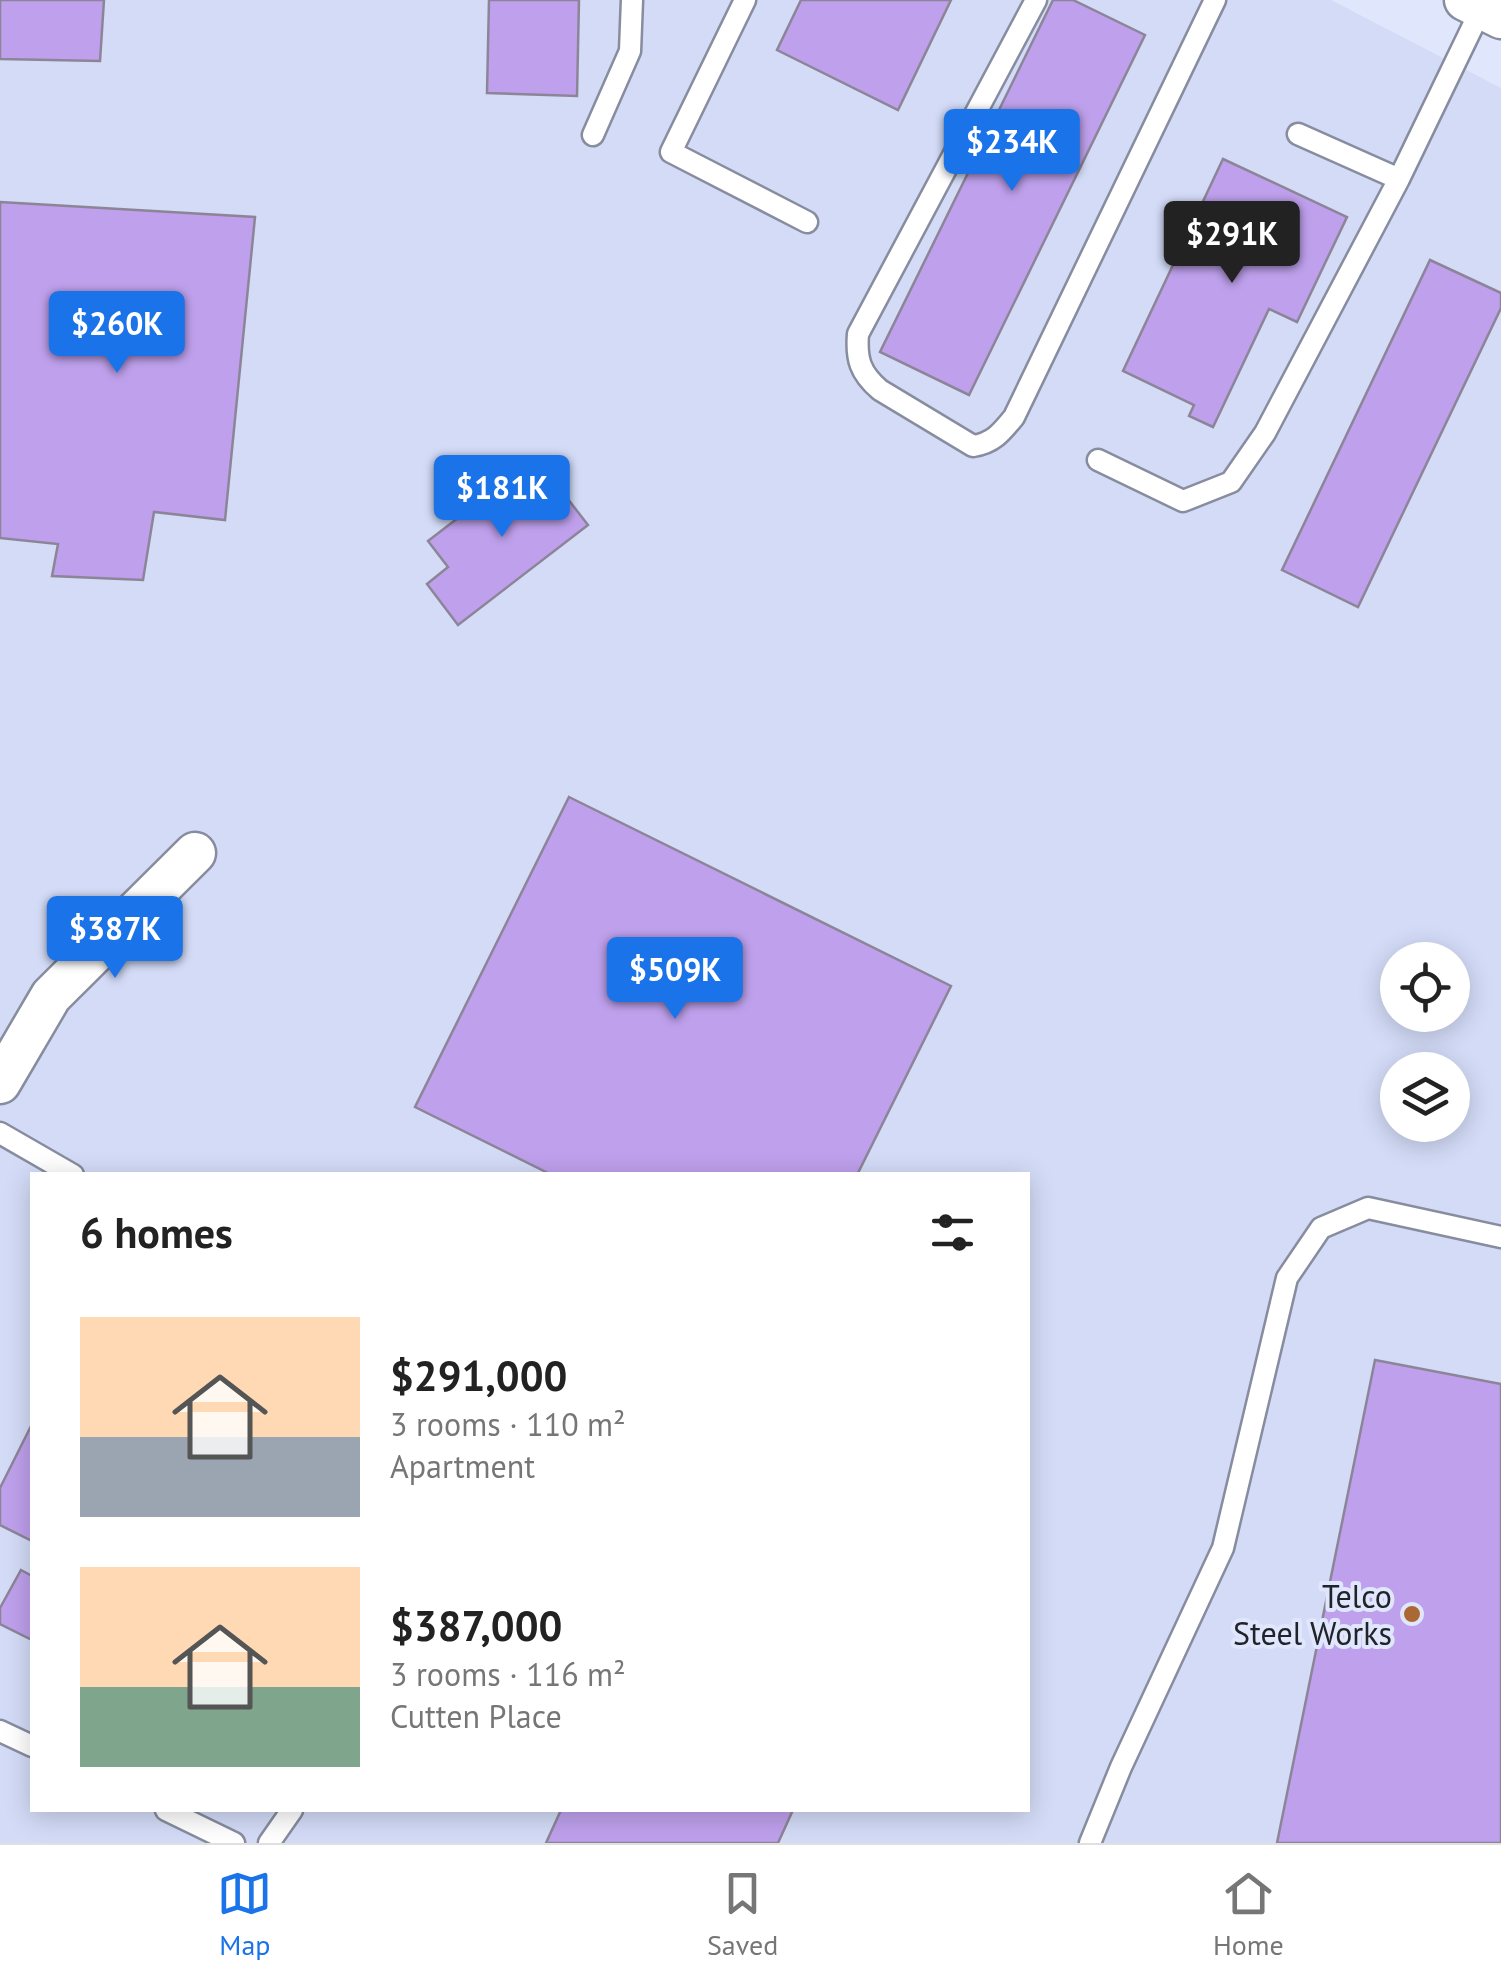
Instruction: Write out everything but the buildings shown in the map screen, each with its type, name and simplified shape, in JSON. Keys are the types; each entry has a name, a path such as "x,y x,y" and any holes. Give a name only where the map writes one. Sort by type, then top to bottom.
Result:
{"street":[{"path":"0,1083 51,996 195,853"}],"lane":[{"path":"593,135 630,51 632,0"},
{"path":"745,0 671,152 806,222"},
{"path":"1036,0 858,334 856,352 868,380 973,446 997,438 1014,418 1214,0"},
{"path":"1098,460 1183,501 1232,482 1265,434 1483,7"},
{"path":"1298,134 1398,180"},
{"path":"0,1134 68,1172"},
{"path":"1090,1843 1223,1548 1287,1278 1322,1228 1368,1208 1501,1237"},
{"path":"0,1730 30,1745"},
{"path":"170,1812 234,1843"},
{"path":"269,1843 291,1812"}],"shaded area":[{"path":"0,0 1331,0 1501,88 1501,1843 0,1843"}],"place":[{"name":"Telco Steel Works","path":"1412,1614"}]}
